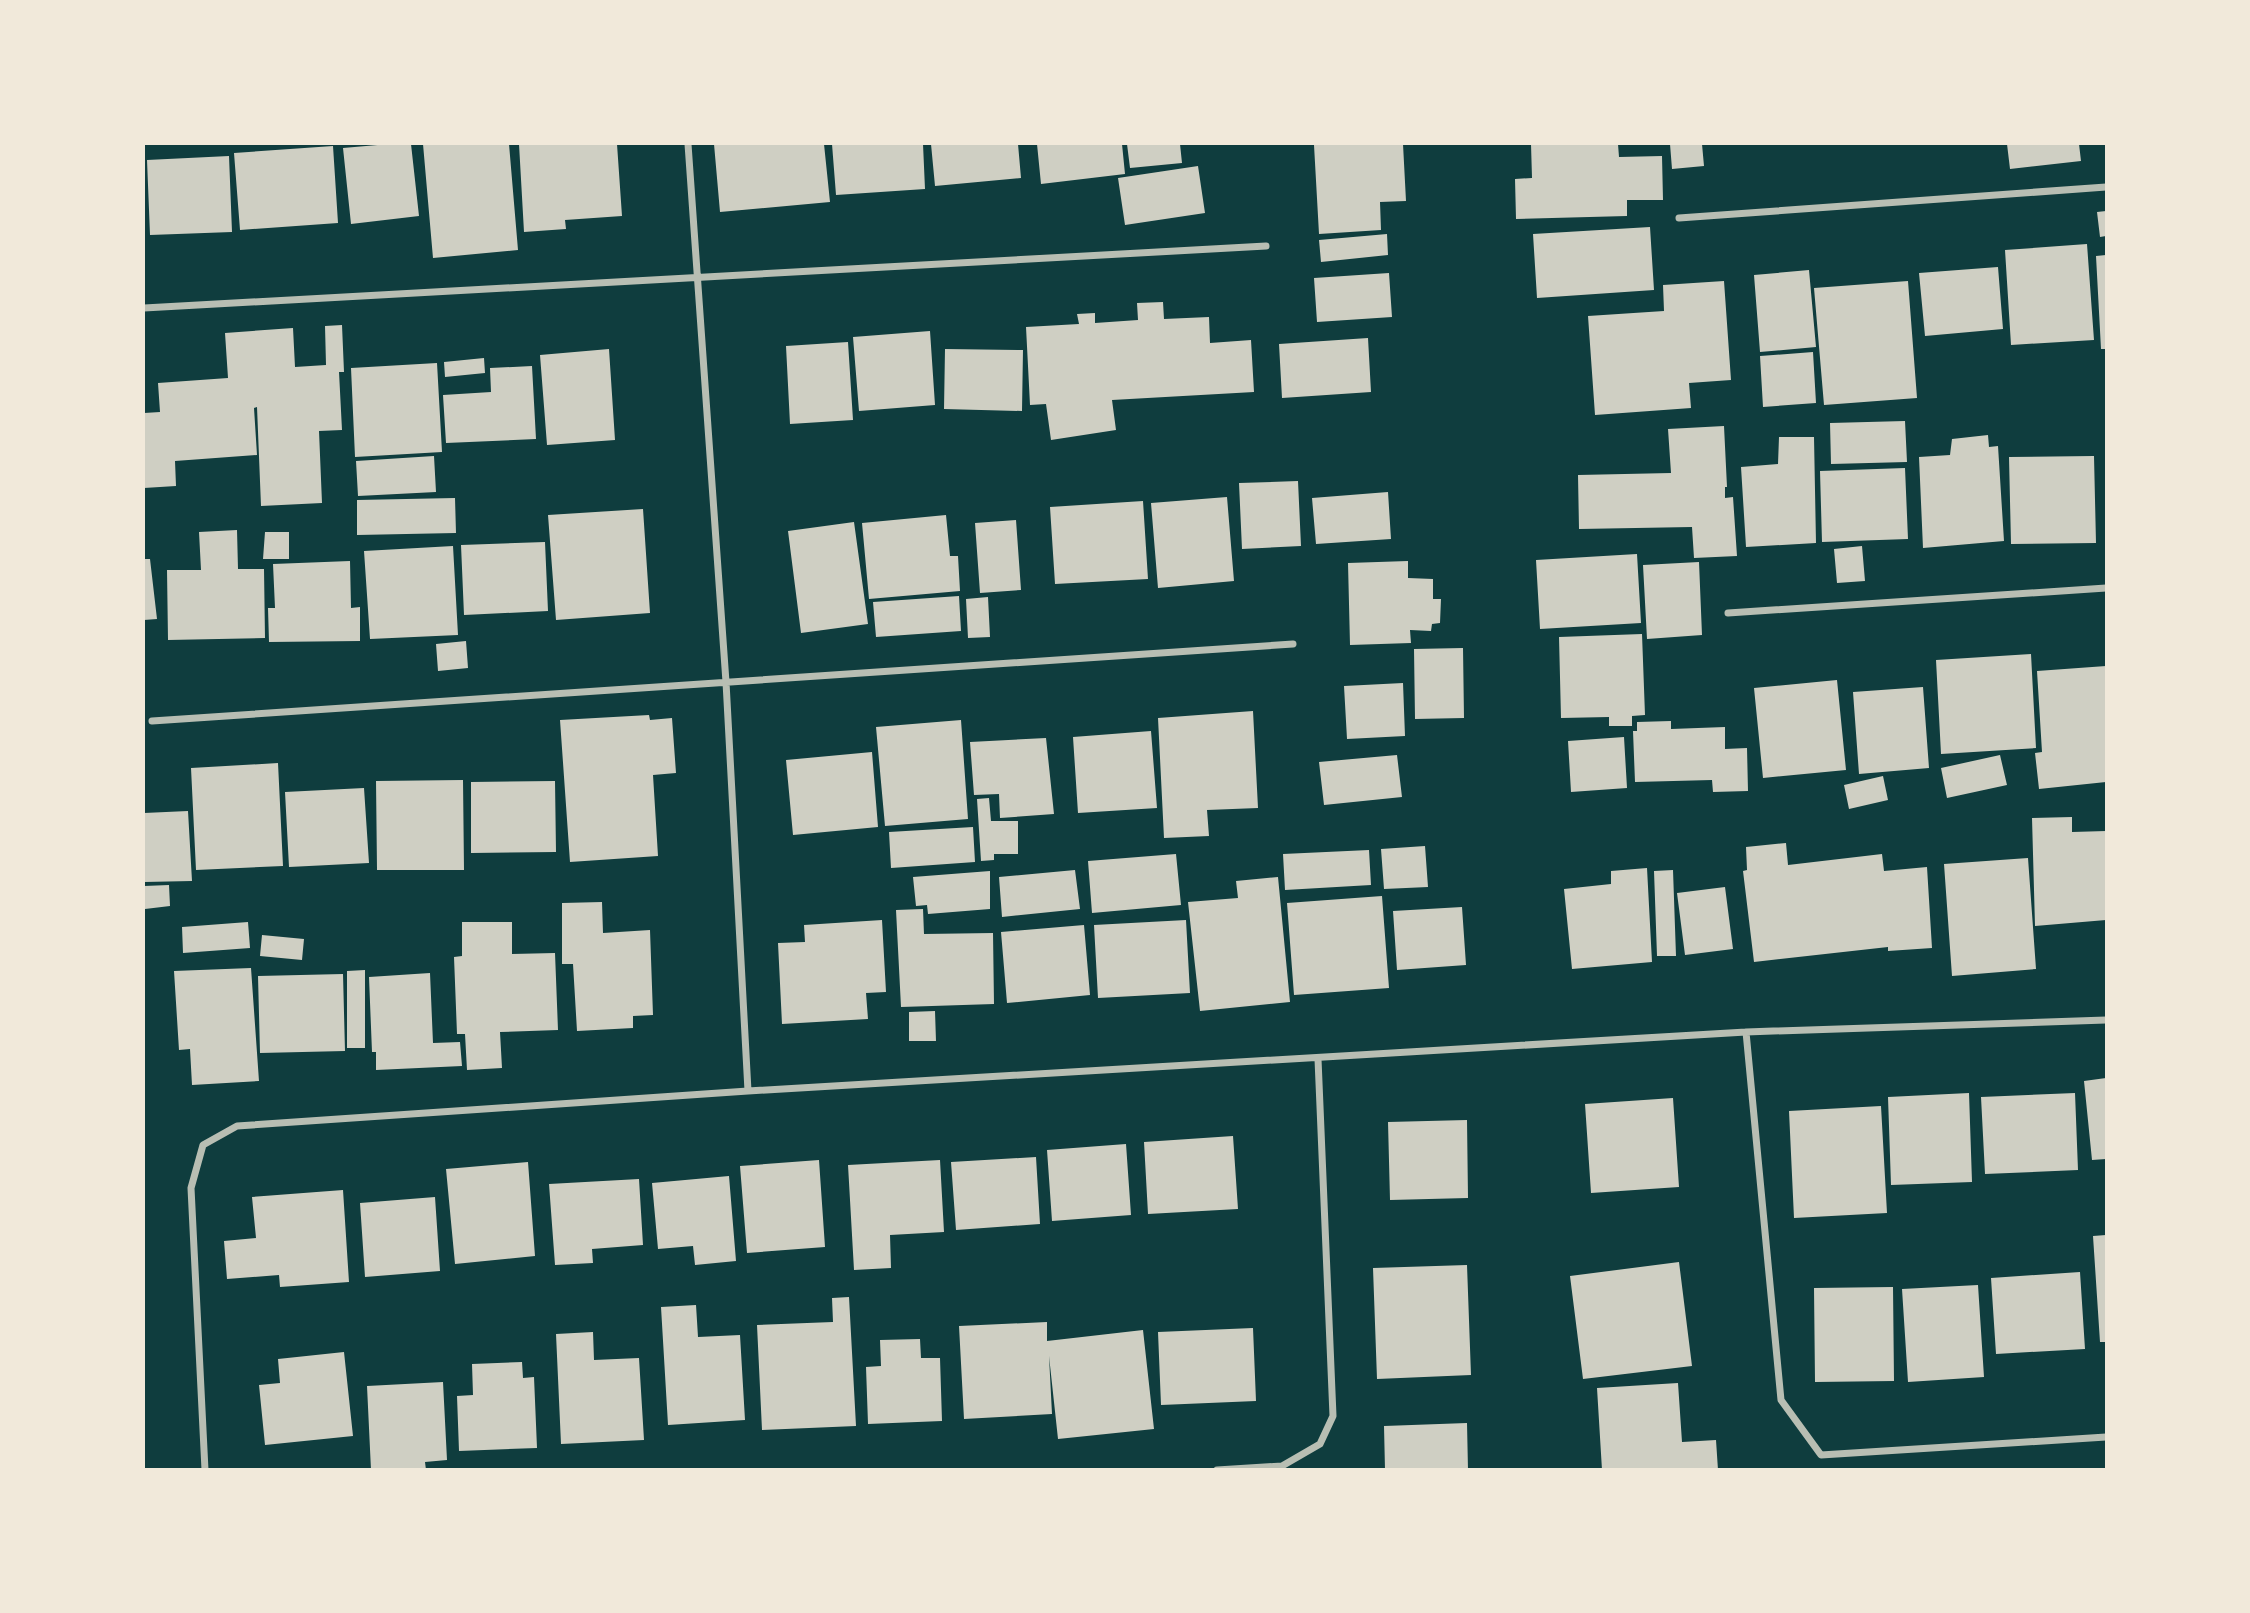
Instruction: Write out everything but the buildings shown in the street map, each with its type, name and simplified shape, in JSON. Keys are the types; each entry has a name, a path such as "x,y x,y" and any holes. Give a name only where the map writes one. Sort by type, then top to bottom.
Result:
{"street":[{"path":"688,144 726,682 748,1091"},
{"path":"1679,218 2106,187"},
{"path":"144,308 1266,246"},
{"path":"1728,613 2106,588"},
{"path":"152,721 1293,644"},
{"path":"205,1469 191,1188 203,1145 237,1126 748,1091 1746,1032 2106,1020"},
{"path":"1746,1032 1780,1401 1821,1455 2106,1437"},
{"path":"1217,1469 1282,1466 1320,1444 1334,1416 1318,1059"}]}
